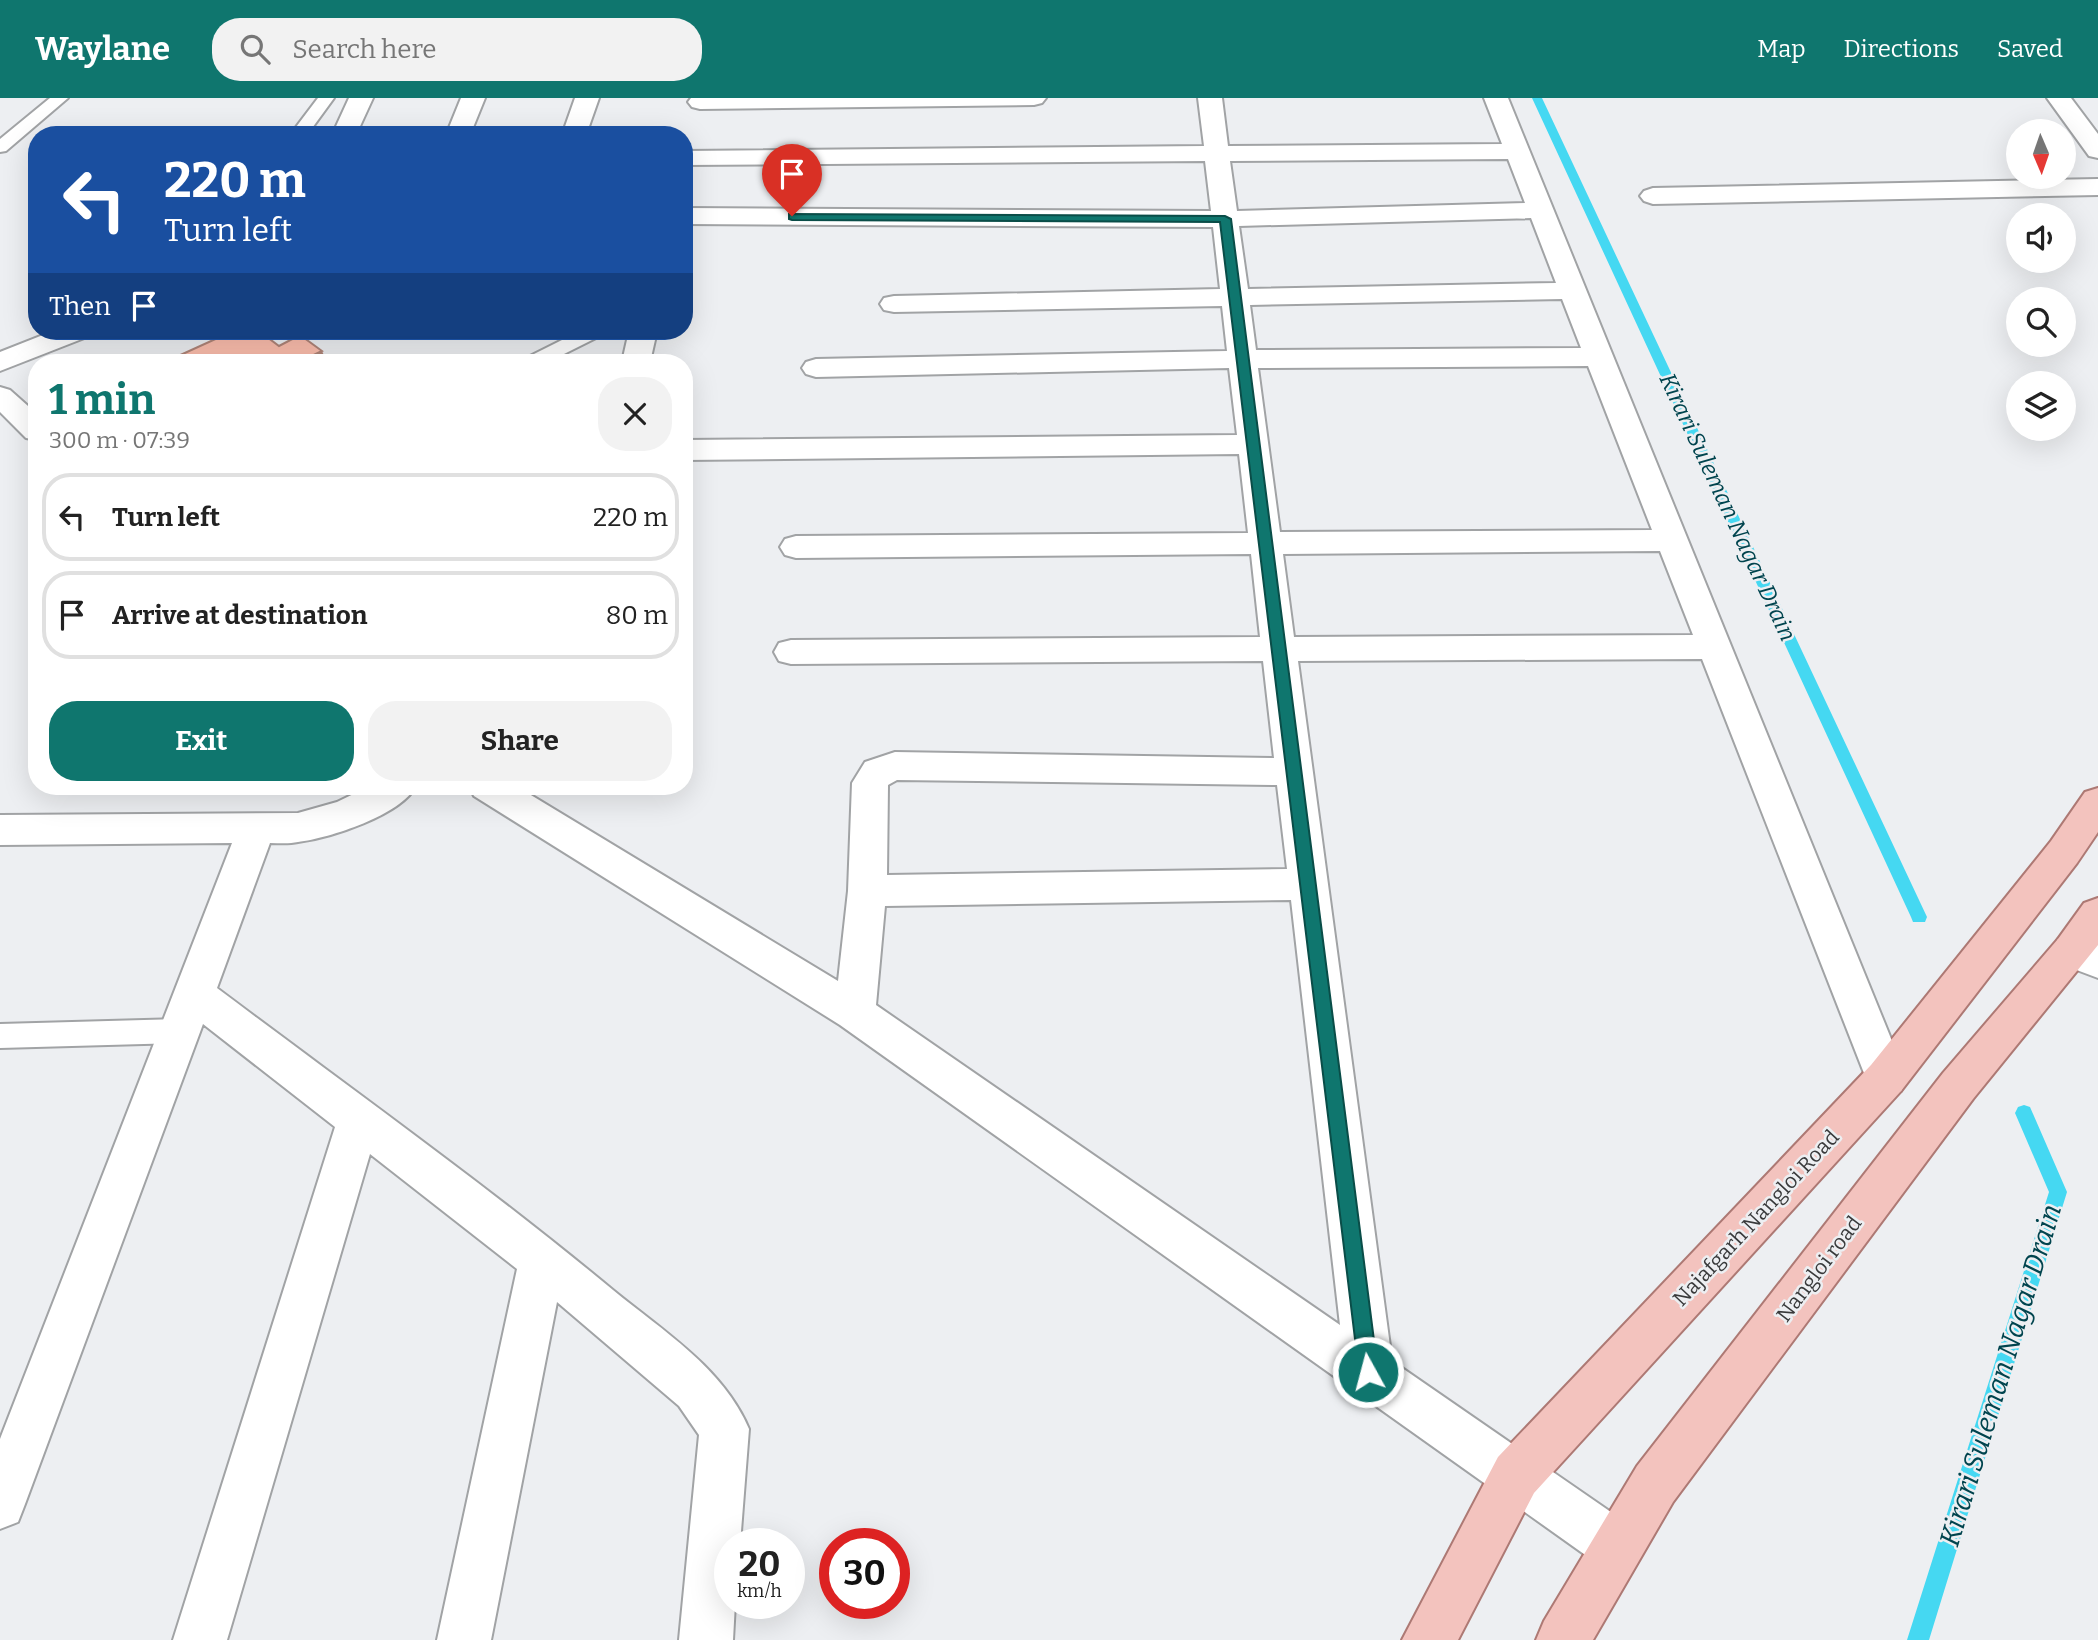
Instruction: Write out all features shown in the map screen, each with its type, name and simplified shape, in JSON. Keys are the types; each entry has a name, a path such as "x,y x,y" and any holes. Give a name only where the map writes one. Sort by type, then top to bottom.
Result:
{"main road":[{"name":"Najafgarh Nangloi Road","path":"1429,1640 1516,1475 1886,1078 2064,852 2098,802"},
{"name":"Nangloi road","path":"1563,1640 1655,1484 1958,1086 2085,956 2098,914"}],"street":[{"path":"348,126 361,98"},
{"path":"461,126 473,98"},
{"path":"577,126 587,98"},
{"path":"693,130 1034,98"},
{"path":"1210,98 1368,1372"},
{"path":"1496,98 1886,1078"},
{"path":"2059,98 2098,151"},
{"path":"693,130 1217,154 1517,151"},
{"path":"1653,196 2098,187"},
{"path":"693,216 1225,219 1541,210"},
{"path":"894,304 1573,291"},
{"path":"0,362 55,340"},
{"path":"816,368 1242,359 1600,357"},
{"path":"0,396 28,422"},
{"path":"693,450 1253,444"},
{"path":"796,547 1672,540"},
{"path":"791,652 1715,647"},
{"path":"855,1013 867,891 870,783 878,772 895,766 1294,772"},
{"path":"0,830 298,828 328,822 363,809 384,795"},
{"path":"502,795 855,1013 1616,1546"},
{"path":"0,1504 257,828"},
{"path":"867,891 1308,884"},
{"path":"187,1012 359,1119 542,1260 696,1390 724,1429 706,1640"},
{"path":"200,1640 359,1119"},
{"path":"464,1640 542,1260"}],"lane":[{"path":"0,147 60,98"},
{"path":"305,126 326,98"},
{"path":"549,354 577,340"},
{"path":"0,1036 187,1012"}],"building":[{"path":"213,340 271,340 279,346 290,340 307,340 322,351 316,354 183,354"}],"waterway":[{"name":"Kirari Suleman Nagar Drain","path":"1537,98 1919,917"},
{"name":"Kirari Suleman Nagar Drain","path":"1918,1640 2058,1192 2024,1113"}],"route":[{"path":"792,216 1225,219 1368,1372"}]}
